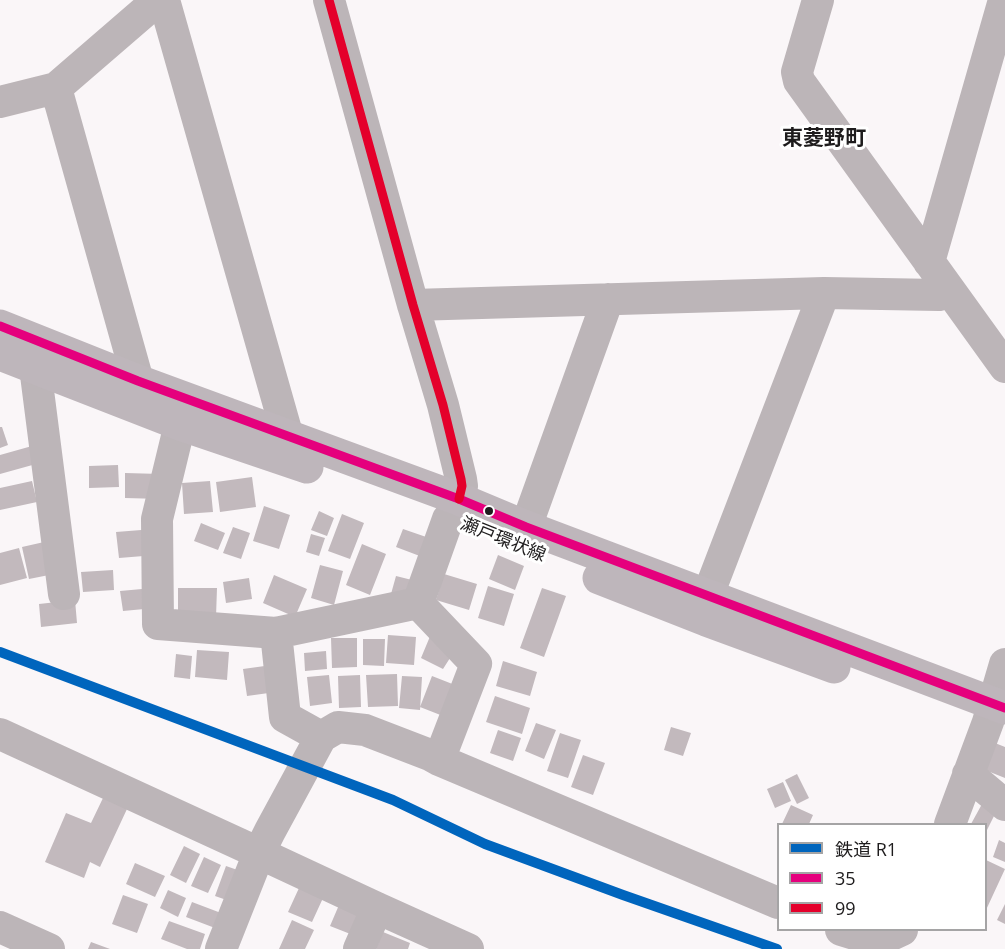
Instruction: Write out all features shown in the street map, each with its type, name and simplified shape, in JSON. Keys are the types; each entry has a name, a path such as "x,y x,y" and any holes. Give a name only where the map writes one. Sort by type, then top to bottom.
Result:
{"main road":[{"name":"瀬戸環状線","path":"0,326 288,437 706,620 998,716"},
{"name":"瀬戸環状線","path":"0,354 180,424 315,470 453,509 526,526 893,664 998,716"}],"street":[{"path":"0,102 56,88 158,0"},
{"path":"164,0 288,437"},
{"path":"329,0 443,405 461,479 462,486 418,603"},
{"path":"818,0 797,72 799,81 1005,367"},
{"path":"929,262 1004,0"},
{"path":"56,88 138,381"},
{"path":"413,305 824,293 939,294 950,292"},
{"path":"708,595 824,293"},
{"path":"526,526 608,299"},
{"path":"35,367 64,594"},
{"path":"180,424 157,519 158,624 276,633 418,603"},
{"path":"418,603 477,664 439,760"},
{"path":"276,633 285,717 321,736"},
{"path":"951,823 968,774 998,716 1005,664"},
{"path":"221,949 265,842 321,736 338,727 365,730 430,755 777,903"},
{"path":"0,734 265,842 376,908 468,949"},
{"path":"968,774 1005,805"},
{"path":"359,949 376,908"},
{"path":"0,927 49,949"},
{"path":"844,931 871,939 887,937 900,931"}],"building":[{"path":"0,427 2,427 8,445 0,448"},
{"path":"32,446 36,464 0,474 0,455"},
{"path":"118,465 119,487 89,488 89,466"},
{"path":"125,473 161,474 161,499 125,498"},
{"path":"252,477 256,507 220,512 216,482"},
{"path":"32,481 37,502 0,510 0,488"},
{"path":"210,481 213,512 184,514 182,483"},
{"path":"264,506 290,515 279,549 253,541"},
{"path":"319,511 334,518 327,536 311,530"},
{"path":"342,514 364,523 350,559 328,551"},
{"path":"201,523 225,533 218,550 194,541"},
{"path":"233,527 250,533 241,559 223,553"},
{"path":"154,529 156,555 119,558 116,532"},
{"path":"403,529 432,539 425,558 396,547"},
{"path":"311,534 325,538 319,556 306,552"},
{"path":"53,540 59,573 29,579 22,547"},
{"path":"362,544 386,554 370,595 346,585"},
{"path":"19,548 27,578 0,585 0,553"},
{"path":"498,555 524,566 515,590 489,579"},
{"path":"320,565 343,571 334,605 311,598"},
{"path":"113,570 114,590 83,592 81,572"},
{"path":"444,574 477,584 469,610 436,600"},
{"path":"274,575 307,589 295,617 263,603"},
{"path":"396,576 416,581 412,599 391,594"},
{"path":"249,578 252,599 226,603 223,582"},
{"path":"488,586 514,594 504,626 478,618"},
{"path":"153,588 155,608 123,611 120,591"},
{"path":"178,588 217,588 216,617 178,616"},
{"path":"542,588 566,596 544,657 520,648"},
{"path":"75,600 77,623 41,627 39,604"},
{"path":"431,634 450,658 443,669 421,658"},
{"path":"388,635 416,637 414,665 386,663"},
{"path":"331,638 357,638 357,667 332,668"},
{"path":"363,639 385,639 384,666 363,665"},
{"path":"197,650 229,652 227,680 195,677"},
{"path":"326,651 327,669 305,671 304,653"},
{"path":"176,654 192,656 190,679 174,677"},
{"path":"503,661 537,672 530,696 496,686"},
{"path":"272,665 276,692 247,696 243,669"},
{"path":"397,674 398,706 368,707 366,675"},
{"path":"329,675 332,703 310,706 307,677"},
{"path":"360,675 361,707 339,708 338,676"},
{"path":"402,676 422,677 420,710 399,708"},
{"path":"432,676 455,685 443,716 420,707"},
{"path":"495,696 530,708 522,734 486,722"},
{"path":"536,723 556,730 544,759 525,751"},
{"path":"671,727 691,733 683,756 664,750"},
{"path":"498,730 521,738 513,761 490,753"},
{"path":"560,733 581,740 568,778 547,771"},
{"path":"995,743 1005,747 1005,778 985,770"},
{"path":"583,755 605,763 593,795 571,787"},
{"path":"797,774 809,798 797,804 785,780"},
{"path":"783,782 791,801 775,808 767,789"},
{"path":"103,798 127,809 100,867 90,862 84,878 45,862 66,813 91,823"},
{"path":"982,804 996,812 987,830 987,823 972,823"},
{"path":"791,805 813,815 809,823 782,823"},
{"path":"999,840 1005,843 1005,862 993,857"},
{"path":"184,846 200,854 186,883 170,875"},
{"path":"204,857 221,865 208,893 191,886"},
{"path":"987,860 1005,869 987,908"},
{"path":"135,863 165,876 155,897 126,884"},
{"path":"226,866 249,874 238,904 215,896"},
{"path":"299,888 323,898 312,922 288,912"},
{"path":"168,890 186,898 178,917 160,908"},
{"path":"123,895 148,904 137,933 112,924"},
{"path":"192,902 221,913 215,928 186,917"},
{"path":"1005,904 1005,924 997,920"},
{"path":"339,905 366,915 358,937 330,926"},
{"path":"292,920 314,930 305,949 279,949"},
{"path":"169,921 205,934 200,949 187,949 161,939"},
{"path":"383,932 410,943 408,949 376,949"},
{"path":"91,942 110,949 88,949"}],"rail line":[{"name":"R1","path":"0,652 393,800 485,844 777,949"}],"transit line":[{"name":"99","path":"329,0 443,405 461,479 459,499"},
{"name":"35","path":"0,326 138,381 459,499 526,527 1005,708"}],"district":[{"name":"東菱野町","path":"824,139"}]}
